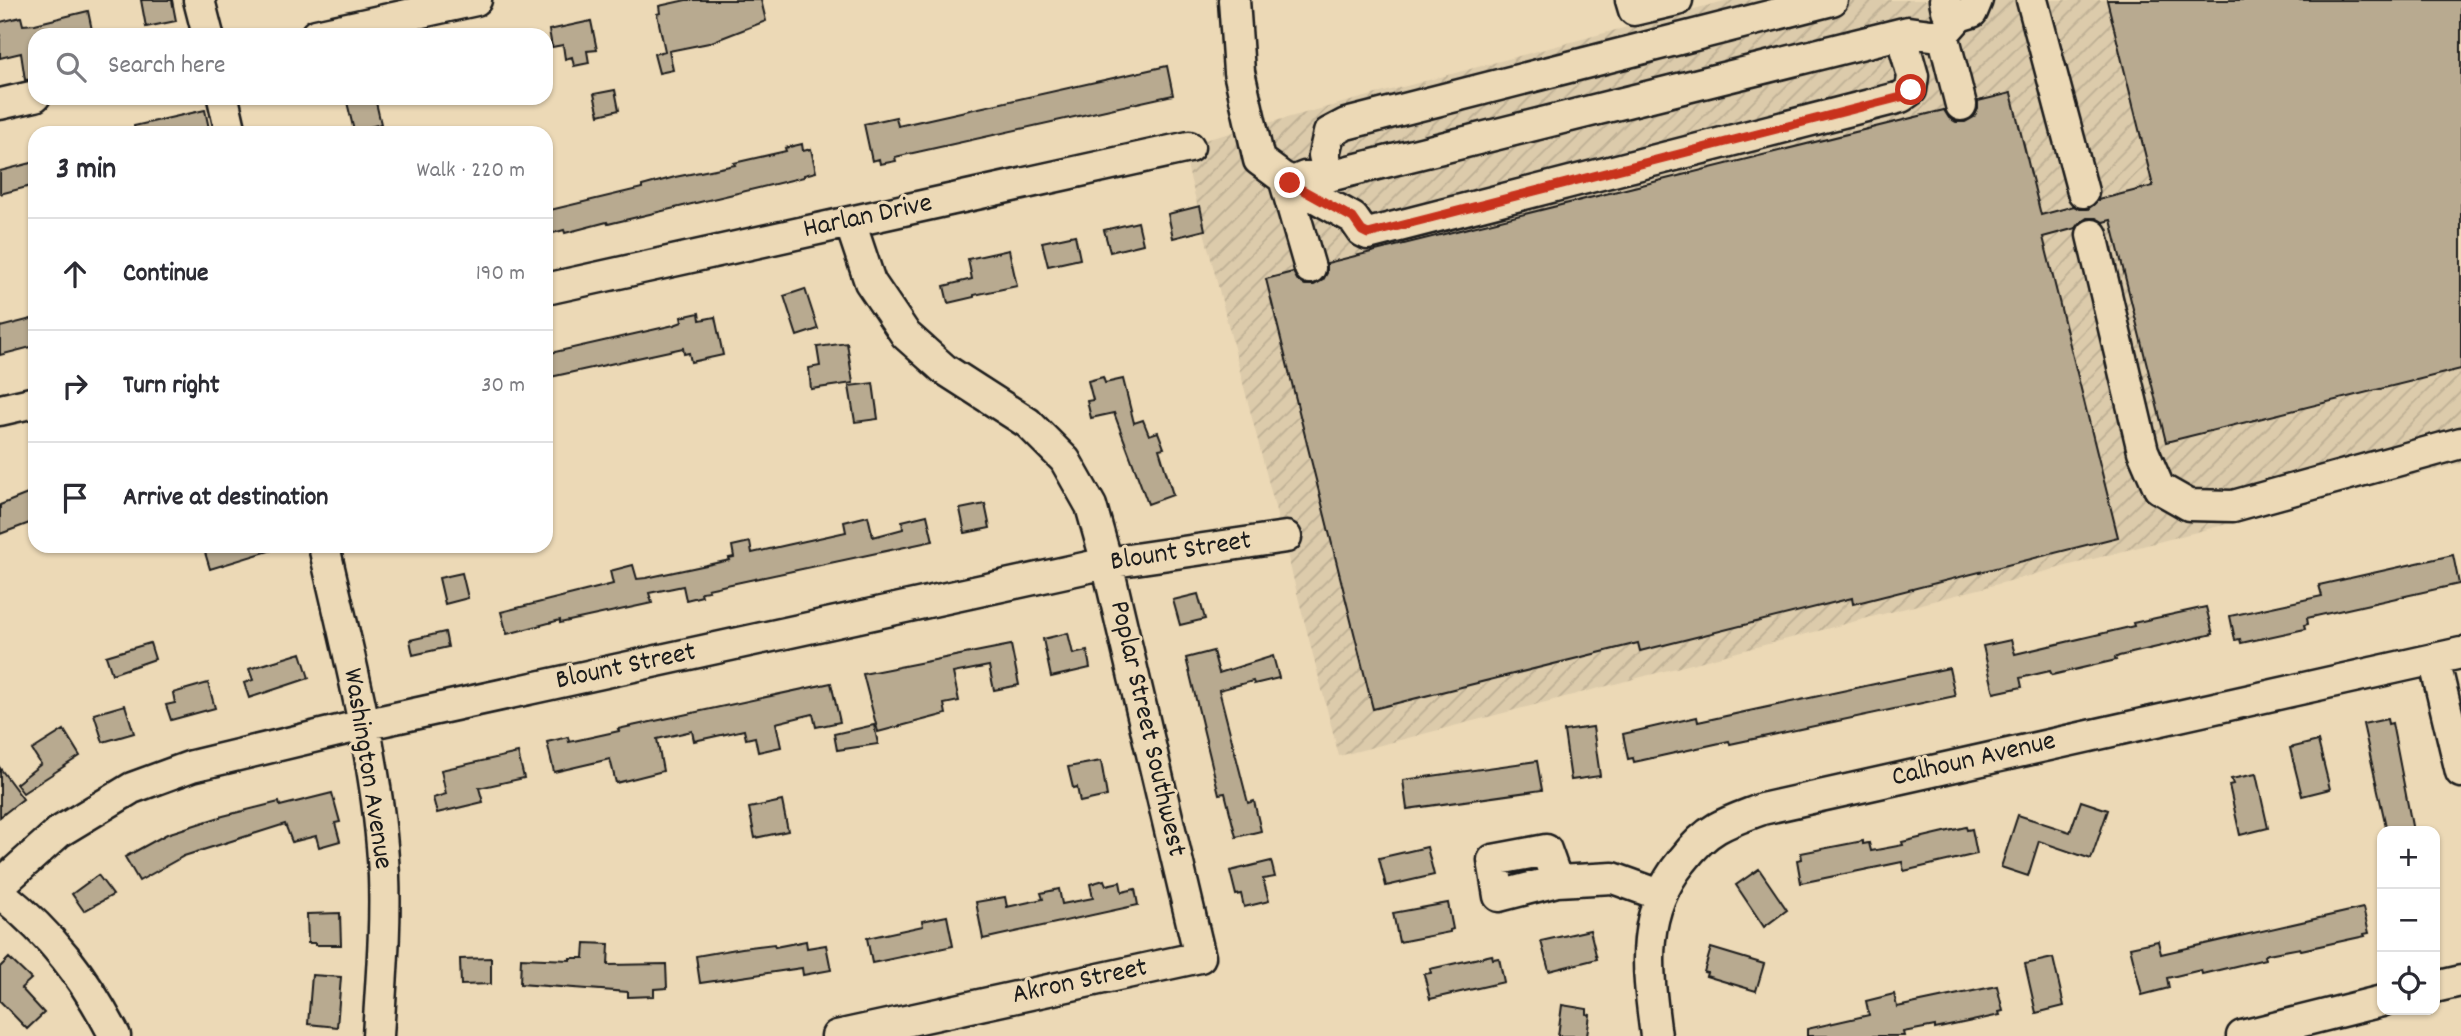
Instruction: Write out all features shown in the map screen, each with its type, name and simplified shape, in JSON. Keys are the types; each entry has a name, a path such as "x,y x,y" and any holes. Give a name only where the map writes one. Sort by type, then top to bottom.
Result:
{"street":[{"path":"200,0 206,28"},
{"path":"348,28 476,0"},
{"path":"1234,0 1239,72 1259,160 1287,181 1353,218"},
{"path":"1631,0 1634,10 1677,0"},
{"path":"1329,176 1324,155 1329,133 1346,124 1832,0"},
{"path":"2032,0 2083,192"},
{"path":"1287,181 1329,176 1901,34 1931,36 1956,12"},
{"path":"1956,12 1961,105"},
{"path":"1359,168 1349,194 1353,218 1362,231 1368,234 1901,97 1911,90 1913,76 1901,34"},
{"path":"0,104 28,98"},
{"path":"225,105 229,126"},
{"name":"Harlan Drive","path":"553,287 1189,147"},
{"path":"1287,181 1310,268"},
{"name":"Poplar Street Southwest","path":"850,222 870,282 906,335 944,369 1028,423 1065,460 1091,506 1107,563 1200,957"},
{"path":"2092,235 2143,452 2159,488 2189,505 2233,506 2461,443"},
{"path":"0,410 28,404"},
{"name":"Blount Street","path":"0,885 59,832 132,788 192,766 363,725 1107,563 1286,537"},
{"name":"Washington Avenue","path":"326,553 377,800 384,875 384,944 378,1036"},
{"path":"2448,656 2461,772"},
{"name":"Calhoun Avenue","path":"1656,1036 1648,970 1649,931 1660,895 1671,873 1692,847 1717,828 1762,809 2448,656"},
{"path":"1557,881 1613,878 1660,895"},
{"path":"0,893 33,920 66,956 94,996 115,1036"},
{"name":"Akron Street","path":"837,1036 1200,957"},
{"path":"2440,986 2461,981"},
{"path":"2247,1035 2377,1002"}],"shaded area":[{"path":"1728,0 2461,0 2461,463 1339,756 1182,146"}],"building":[{"path":"141,0 172,0 176,21 146,27"},
{"path":"686,0 761,0 766,21 709,43 669,51 673,70 659,73 654,54 665,51 657,14 660,13 659,6"},
{"path":"2107,0 2461,0 2461,369 2166,442 2111,220 2103,222 2096,218 2087,218 2076,228 2043,237 2118,537 1853,604 1852,598 1640,651 1638,643 1373,709 1266,279 1293,272 1298,281 1305,285 1314,285 1323,280 1327,273 1327,263 1944,110 1949,118 1956,122 1965,122 1974,117 1978,101 2011,93 2041,215 2074,206 2088,209 2098,200 2153,186"},
{"path":"88,11 92,28 28,28 28,80 25,80 21,53 0,58 0,22 21,17 23,25"},
{"path":"591,21 597,50 587,51 589,63 574,66 572,57 565,59 563,45 553,47 553,29"},
{"path":"1167,66 1173,95 895,157 896,161 880,164 879,159 872,161 864,124 896,117 898,126"},
{"path":"615,90 619,110 599,115 594,94"},
{"path":"348,105 377,105 381,124 353,126"},
{"path":"205,110 208,126 134,126"},
{"path":"802,144 803,151 811,149 816,172 608,224 607,222 565,233 564,230 553,233 553,209 642,188 675,177 735,165 734,163 786,151 785,148"},
{"path":"28,164 28,187 0,194 0,171"},
{"path":"1200,206 1205,230 1173,238 1168,214"},
{"path":"1138,222 1143,244 1110,252 1104,230"},
{"path":"1075,235 1080,259 1048,266 1042,242"},
{"path":"1009,250 1017,286 948,303 944,286 972,279 968,259"},
{"path":"805,289 818,329 797,336 784,296"},
{"path":"699,313 700,320 715,317 723,355 691,362 689,353 684,354 683,348 553,376 553,352 674,325 682,322 681,317"},
{"path":"28,320 28,348 0,355 0,327"},
{"path":"847,343 853,383 811,389 809,368 820,366 817,347"},
{"path":"1103,377 1105,383 1123,379 1134,423 1143,420 1149,435 1158,432 1164,448 1159,449 1173,495 1148,504 1114,413 1091,418 1087,401 1093,400 1088,381"},
{"path":"873,383 878,419 855,422 849,386"},
{"path":"28,494 28,524 0,534 0,505"},
{"path":"985,504 990,528 965,533 960,509"},
{"path":"927,515 933,541 708,589 709,591 701,592 702,596 686,600 683,586 649,593 652,603 560,623 560,620 507,634 501,612 613,584 610,571 633,565 637,579 646,578 730,560 729,558 734,557 732,546 750,542 752,553 846,532 844,522 868,516 873,537 903,529 902,521"},
{"path":"205,553 262,553 210,569"},
{"path":"2453,555 2459,584 2307,618 2305,629 2241,643 2240,639 2235,640 2230,616 2322,596 2319,585"},
{"path":"462,573 468,598 445,604 439,578"},
{"path":"1198,594 1205,619 1180,625 1173,600"},
{"path":"2206,607 2213,634 2052,675 2050,671 2020,678 2022,687 1994,693 1983,646 2011,640 2015,654"},
{"path":"445,632 448,647 413,655 410,640"},
{"path":"1068,633 1073,654 1087,651 1090,668 1051,677 1043,639"},
{"path":"150,643 155,659 112,674 106,656"},
{"path":"1011,645 1019,685 994,690 989,666 953,673 959,701 944,704 946,714 878,732 863,674"},
{"path":"1213,651 1219,673 1273,656 1279,678 1254,684 1253,681 1219,690 1248,803 1254,801 1261,831 1236,837 1225,793 1219,794 1186,658"},
{"path":"301,653 309,678 249,698 244,683 253,680 249,669"},
{"path":"1949,668 1955,696 1730,744 1729,741 1634,762 1633,758 1628,759 1623,734 1697,717 1698,722"},
{"path":"208,683 215,708 171,720 166,705 175,703 173,693"},
{"path":"831,683 840,722 816,727 813,714 776,723 781,747 758,752 755,737 746,739 744,730 694,741 692,731 657,739 663,771 616,783 610,759 554,772 547,742 568,737 569,742"},
{"path":"125,705 134,733 103,742 94,714"},
{"path":"2387,719 2388,724 2392,723 2412,826 2386,826 2363,724"},
{"path":"874,725 878,744 837,750 834,734"},
{"path":"1593,727 1600,776 1571,780 1564,731"},
{"path":"64,730 80,756 23,793 16,784 41,764 32,750"},
{"path":"2318,741 2330,789 2302,796 2290,748"},
{"path":"518,753 524,778 479,788 483,802 437,813 433,798 446,794 441,770"},
{"path":"1101,761 1107,796 1080,802 1068,767"},
{"path":"1537,761 1542,790 1407,809 1403,780"},
{"path":"0,768 23,799 0,817"},
{"path":"2256,774 2268,828 2240,835 2229,785 2233,784 2231,779"},
{"path":"332,793 340,822 335,823 340,841 319,847 316,836 292,842 285,824 184,856 139,881 125,857 167,834 223,816 279,802 280,806"},
{"path":"782,801 788,831 755,838 749,808"},
{"path":"2081,801 2108,810 2091,859 2039,841 2028,876 2001,867 2018,815 2070,832"},
{"path":"1966,827 1967,830 1972,829 1977,854 1904,871 1902,862 1801,883 1797,860 1802,859 1801,853 1863,841 1863,844 1869,843 1871,851"},
{"path":"1427,847 1434,875 1386,886 1379,858"},
{"path":"1271,861 1275,877 1263,879 1269,901 1244,907 1241,894 1236,895 1230,871"},
{"path":"1759,869 1787,910 1764,927 1736,885"},
{"path":"98,875 113,895 84,911 72,894"},
{"path":"1104,880 1106,885 1120,882 1122,892 1135,889 1138,905 983,939 976,902 1005,897 1007,907 1043,899 1041,893 1059,889 1062,904 1093,898 1090,884"},
{"path":"1448,903 1453,929 1450,932 1399,942 1393,913"},
{"path":"2363,908 2369,933 2364,934 2365,936 2268,954 2264,956 2265,959 2202,974 2201,970 2167,978 2169,988 2142,995 2130,947 2158,941 2161,954"},
{"path":"340,913 341,945 308,943 307,914"},
{"path":"947,916 953,946 872,963 867,938 923,926 922,921"},
{"path":"1590,930 1597,959 1549,971 1541,941"},
{"path":"806,941 807,948 826,945 831,970 803,975 802,968 700,983 696,956"},
{"path":"585,943 609,944 608,965 666,964 667,988 654,989 654,996 628,997 628,992 520,984 521,958 584,958"},
{"path":"1711,948 1764,964 1756,991 1706,976 1707,973 1704,972"},
{"path":"1492,955 1493,959 1499,958 1504,982 1430,999 1424,974 1431,973 1430,969"},
{"path":"9,958 31,979 21,988 44,1013 27,1029 0,1001 0,967"},
{"path":"491,958 491,984 461,985 460,959"},
{"path":"2053,958 2064,1006 2036,1013 2025,964"},
{"path":"312,975 341,977 337,1027 308,1024"},
{"path":"1997,986 2003,1011 1999,1012 2000,1015 1935,1029 1935,1026 1903,1032 1904,1036 1807,1036 1807,1029 1869,1015 1866,1001 1894,994 1897,1007"},
{"path":"1562,1005 1587,1009 1587,1014 1590,1015 1587,1036 1558,1036"}],"route":[{"path":"1290,183 1353,218 1362,231 1368,234 1901,97 1911,90"}]}
